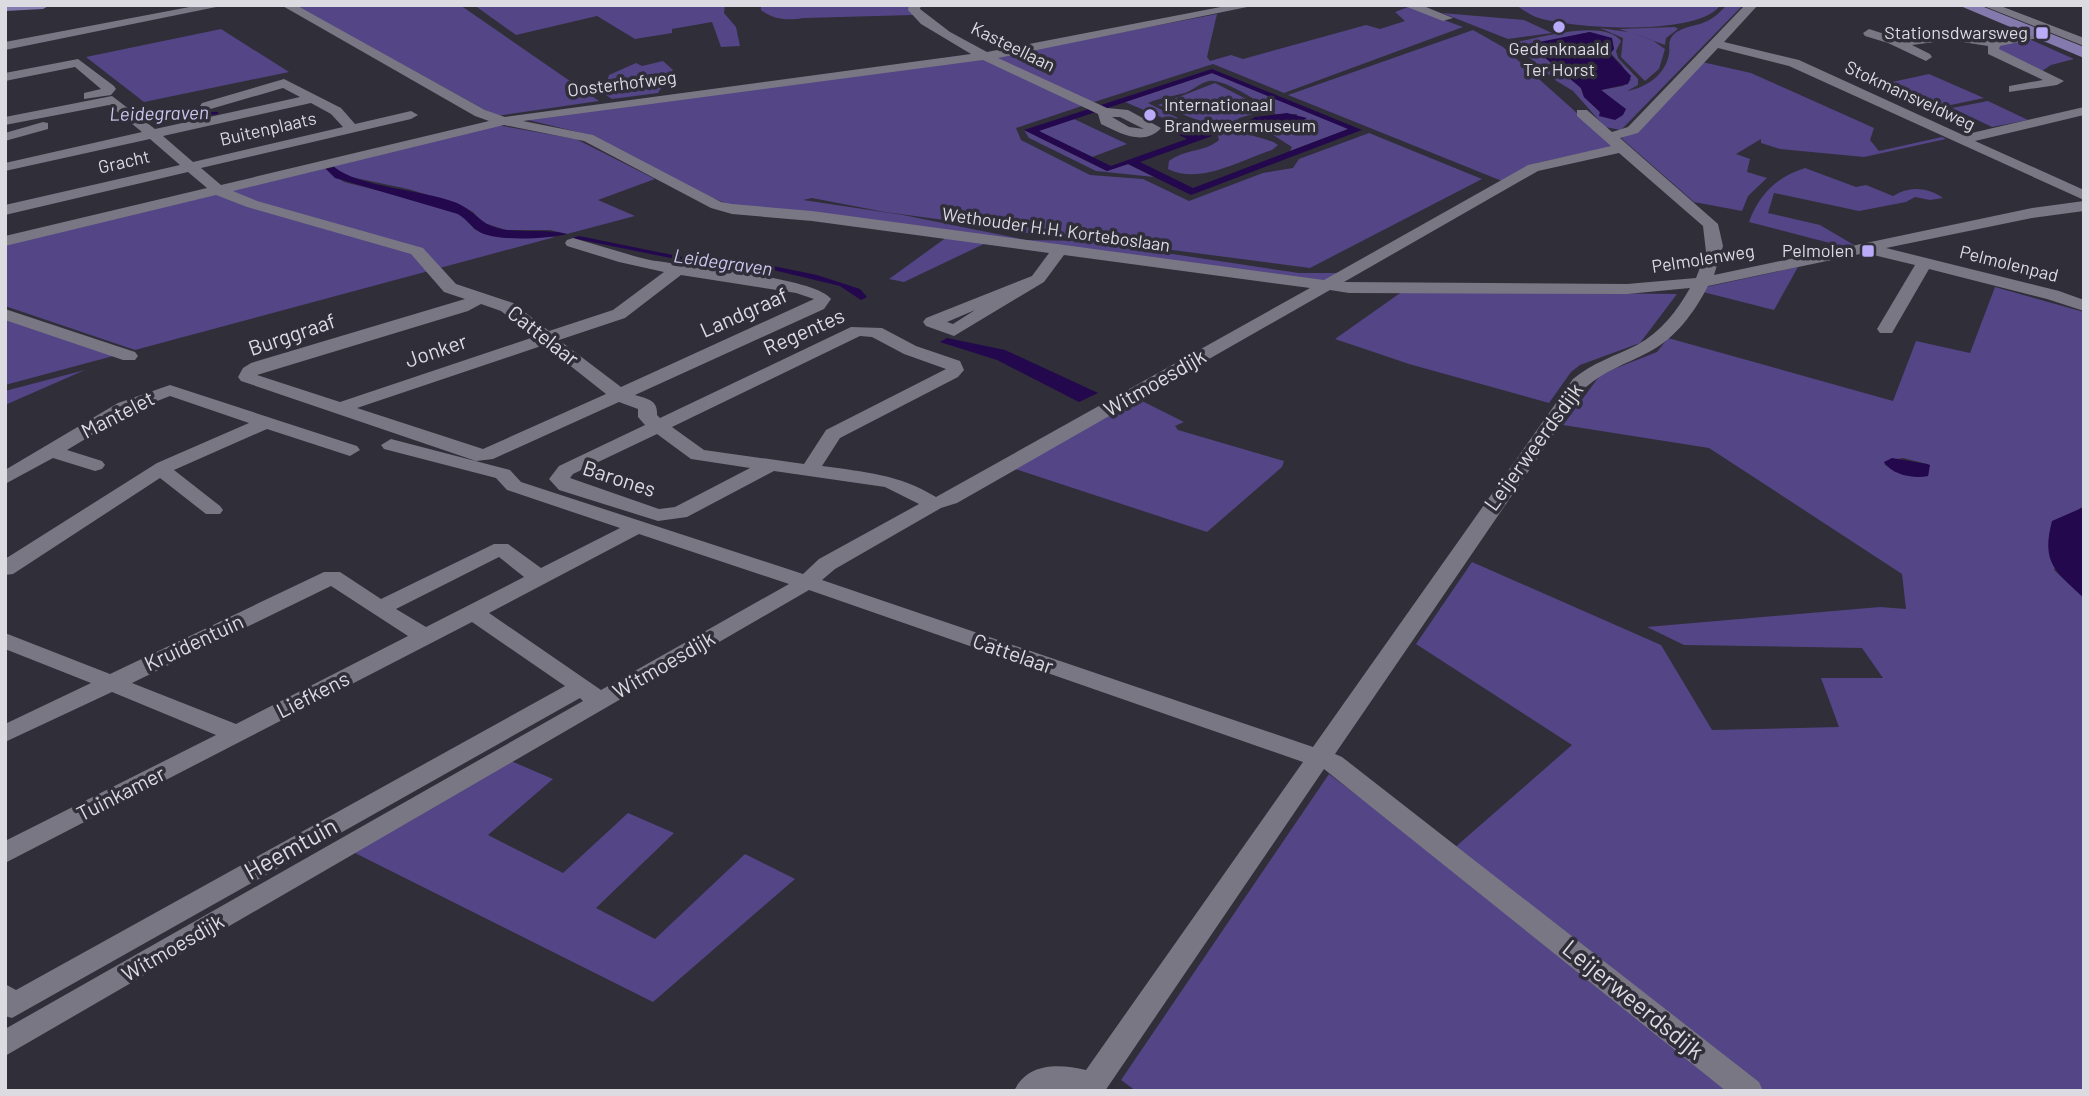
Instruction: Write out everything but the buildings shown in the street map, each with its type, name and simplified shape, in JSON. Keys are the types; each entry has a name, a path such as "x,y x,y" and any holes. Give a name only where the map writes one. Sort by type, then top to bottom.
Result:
{"main road":[{"path":"5,7 43,5"},
{"path":"1982,6 2084,53"}],"street":[{"path":"5,46 220,5"},
{"name":"Wethouder H.H. Korteboslaan","path":"287,5 480,113 504,121 582,136 723,208 812,216 1322,286"},
{"name":"Kasteellaan","path":"915,5 917,15 932,27 1100,109"},
{"name":"Oosterhofweg","path":"5,241 504,121 987,56 1251,5"},
{"path":"1408,5 1447,18"},
{"path":"1609,137 1633,130 1752,5"},
{"path":"1982,6 2084,42"},
{"path":"1869,33 1926,57"},
{"path":"1898,43 1950,36 1995,43 2038,34"},
{"path":"1995,43 1992,51 2057,81 2014,89"},
{"name":"Stokmansveldweg","path":"1715,44 1794,63 2084,196"},
{"path":"5,114 77,102 109,89 78,63 6,76"},
{"name":"Buitenplaats","path":"207,106 284,83 309,99 336,111 352,129"},
{"name":"Buitenplaats","path":"153,134 309,99"},
{"name":"Cattelaar","path":"5,121 77,102 110,100 218,190 252,204 417,251 450,288 509,308 619,395 648,406 647,417 698,455 888,481 906,487 933,504"},
{"path":"1959,140 2084,111"},
{"name":"Buitenplaats","path":"251,112 263,127"},
{"path":"1582,113 1621,148"},
{"name":"Buitenplaats","path":"192,167 411,115"},
{"path":"11,135 73,121"},
{"name":"Gracht","path":"5,167 153,134"},
{"path":"11,135 38,159 65,196"},
{"path":"1322,286 1533,168 1621,148"},
{"name":"Leijerweerdsdijk","path":"1090,1087 1579,383 1590,373 1654,342 1694,299 1716,250 1710,224 1621,148"},
{"name":"Gracht","path":"5,209 192,167"},
{"name":"Pelmolenweg","path":"1322,286 1627,289 1702,282 2032,213 2084,206"},
{"name":"Landgraaf","path":"573,243 620,259 675,271 784,286 818,295 823,299 820,304 619,395"},
{"name":"Pelmolenpad","path":"1865,248 2053,295 2084,306"},
{"path":"1038,279 932,322 954,331 1038,279 1059,250"},
{"path":"1886,328 1924,263"},
{"path":"547,338 626,311 675,271"},
{"name":"Witmoesdijk","path":"5,1044 591,694 806,583 827,564 933,504 950,499 1322,286"},
{"name":"Burggraaf","path":"480,298 462,307 257,367 247,375 249,380 477,455 489,455 619,395"},
{"path":"5,314 129,356"},
{"name":"Regentes","path":"659,426 858,331 876,332 909,350 954,365 955,370 952,373 833,434 809,471"},
{"name":"Jonker","path":"341,409 357,401 547,338"},
{"name":"Mantelet","path":"5,478 125,407 170,390 350,450"},
{"path":"5,569 158,471 267,422"},
{"name":"Barones","path":"659,426 566,470 560,475 560,481 566,486 668,516 680,513 769,466"},
{"name":"Cattelaar","path":"411,433 391,445 503,474 514,486 1318,758"},
{"name":"Mantelet","path":"51,451 95,465"},
{"path":"158,471 170,475 213,510"},
{"path":"591,694 473,612 637,527"},
{"path":"380,608 493,542 538,577"},
{"name":"Kruidentuin","path":"5,734 332,577 425,637"},
{"name":"Liefkens","path":"237,734 473,612"},
{"path":"5,640 237,734"},
{"name":"Heemtuin","path":"5,996 12,1006 591,694"},
{"name":"Tuinkamer","path":"5,853 237,734"},
{"name":"Leijerweerdsdijk","path":"1318,758 1333,763 1748,1091"},
{"path":"1029,1091 1046,1078 1058,1077 1090,1087"}],"shaded area":[{"path":"294,5 460,5 599,101 496,116"},
{"path":"474,5 725,5 724,13 736,27 740,46 721,47 712,22 672,29 672,33 635,39 597,16 516,35"},
{"path":"761,5 910,6 913,15 787,19 766,14 761,10"},
{"path":"1516,5 1719,7 1706,16 1685,23 1633,28 1556,22 1533,16"},
{"path":"1726,6 1742,6 1621,130 1605,127 1573,91 1555,80 1513,43 1586,30 1613,34 1621,41 1616,51 1618,58 1638,79 1638,85 1627,91 1648,83 1664,68 1674,34 1708,21","holes":["1590,32 1621,64 1631,80 1623,86 1601,90 1606,94 1599,116 1600,112 1584,97 1581,88 1530,45"]},
{"path":"1408,7 1463,27 1284,93 1213,64 1091,103 993,57 1217,14 1207,57 1210,61 1231,55 1243,59 1366,25 1380,29 1405,21 1395,12"},
{"path":"1442,13 1524,20 1552,33 1508,39"},
{"path":"1600,28 1628,32 1619,29 1678,29 1666,38 1665,45 1653,41 1665,49 1659,69 1645,81 1621,57 1623,38"},
{"path":"221,29 289,72 144,102 86,57"},
{"path":"1473,30 1503,47 1614,146 1537,163 1502,181 1288,95"},
{"path":"1590,32 1612,38 1614,49 1610,54 1631,76 1628,84 1601,90 1626,109 1623,115 1615,120 1599,116 1600,112 1584,97 1581,88 1529,44"},
{"path":"2027,38 2074,59 2051,65 2042,71 1998,50 1998,45"},
{"path":"986,58 1082,106 1016,128 1021,140 1090,175 1143,179 1189,201 1263,173 1293,168 1299,159 1369,133 1482,179 1310,268 1119,243 1096,237 1012,232 812,198 803,200 903,215 1026,240 1086,241 1299,273 1338,273 1325,281 733,206 707,196 594,136 524,119"},
{"path":"663,61 673,70 658,93 612,99 595,88 607,82 609,75 636,63 642,66"},
{"path":"1702,62 1751,73 1874,128 1870,140 1879,151 1942,137 1946,139 1864,157 1780,149 1761,143 1761,139 1736,154 1750,159 1747,172 1767,178 1748,196 1742,211 1694,202 1621,138 1636,131"},
{"path":"1212,69 1362,130 1191,195 1128,164 1107,171 1024,130","holes":["1212,73 1348,129 1193,188 1140,162 1212,136 1180,122 1164,127 1187,139 1111,166 1039,131"]},
{"path":"1212,73 1349,129 1290,151 1292,147 1270,133 1296,122 1297,114 1276,114 1244,93 1216,81 1209,81 1185,93 1148,103 1178,118 1170,121 1125,102"},
{"path":"1929,74 1984,98 1946,106 1892,82"},
{"path":"1215,83 1258,105 1264,111 1239,118 1233,126 1212,129 1200,121 1158,105"},
{"path":"1988,101 2028,120 1992,127 1952,108"},
{"path":"1287,113 1307,118 1272,132 1259,134 1248,129 1245,123 1255,117"},
{"path":"1074,119 1127,144 1092,157 1038,131"},
{"path":"497,125 576,139 655,179 598,200 635,216 567,234 550,230 506,230 484,223 473,212 458,204 408,189 346,176 334,167 335,163"},
{"path":"1228,129 1243,130 1278,145 1234,165 1207,173 1180,173 1168,169 1169,161 1175,157 1214,144 1219,140 1217,133"},
{"path":"1024,130 1107,171 1128,164 1154,177 1096,171 1029,138"},
{"path":"322,166 344,182 413,199 458,214 474,229 484,234 555,237 135,350 5,306 5,242"},
{"path":"334,167 360,180 457,203 497,228 567,234 526,239 484,234 458,214 335,178 326,169"},
{"path":"1805,168 1856,187 1866,185 1893,196 1918,189 1943,198 1930,200 1915,197 1906,202 1859,211 1774,193 1768,213 1820,225 1854,245 1845,247 1749,222 1758,203 1770,188 1786,176"},
{"path":"579,236 722,265 768,265 817,275 860,289 867,297 861,300 840,286 765,268 720,268 572,238"},
{"path":"947,237 986,243 904,282 889,279"},
{"path":"1798,267 1774,310 1703,292 1706,287"},
{"path":"1995,287 2084,312 2084,507 2080,508 2054,570 2084,598 2084,1091 1761,1091 1453,849 1572,745 1416,644 1472,562 1661,645 1712,730 1839,727 1821,678 1883,678 1862,648 1684,645 1647,627 1880,607 1906,609 1902,574 1709,448 1563,425 1601,374 1657,352 1668,338 1893,401 1916,341 1970,353","holes":["1903,458 1929,465 1928,476 1903,475 1884,462"]},
{"path":"1403,291 1677,294 1640,343 1580,365 1571,372 1549,403 1409,364 1335,339"},
{"path":"5,317 117,355 5,385"},
{"path":"947,338 1005,350 1098,393 1079,402 997,360 940,342"},
{"path":"85,370 5,405 5,391"},
{"path":"1134,397 1184,422 1175,426 1178,430 1284,461 1282,467 1207,532 1012,468"},
{"path":"1892,458 1930,465 1928,476 1910,476 1892,470 1884,462"},
{"path":"2084,507 2084,598 2058,573 2048,547 2052,521"},
{"path":"511,761 553,779 488,835 563,873 628,813 674,833 596,908 655,939 745,854 795,879 653,1002 353,852"},
{"path":"1329,774 1546,938 1738,1091 1136,1091 1121,1080"}],"waterway":[{"name":"Leidegraven","path":"198,114 217,113"}],"place":[{"name":"Gedenknaald Ter Horst","path":"1559,27"},
{"name":"Stationsdwarsweg","path":"2042,33"},
{"name":"Internationaal Brandweermuseum","path":"1150,115"},
{"name":"Pelmolen","path":"1868,251"}]}
